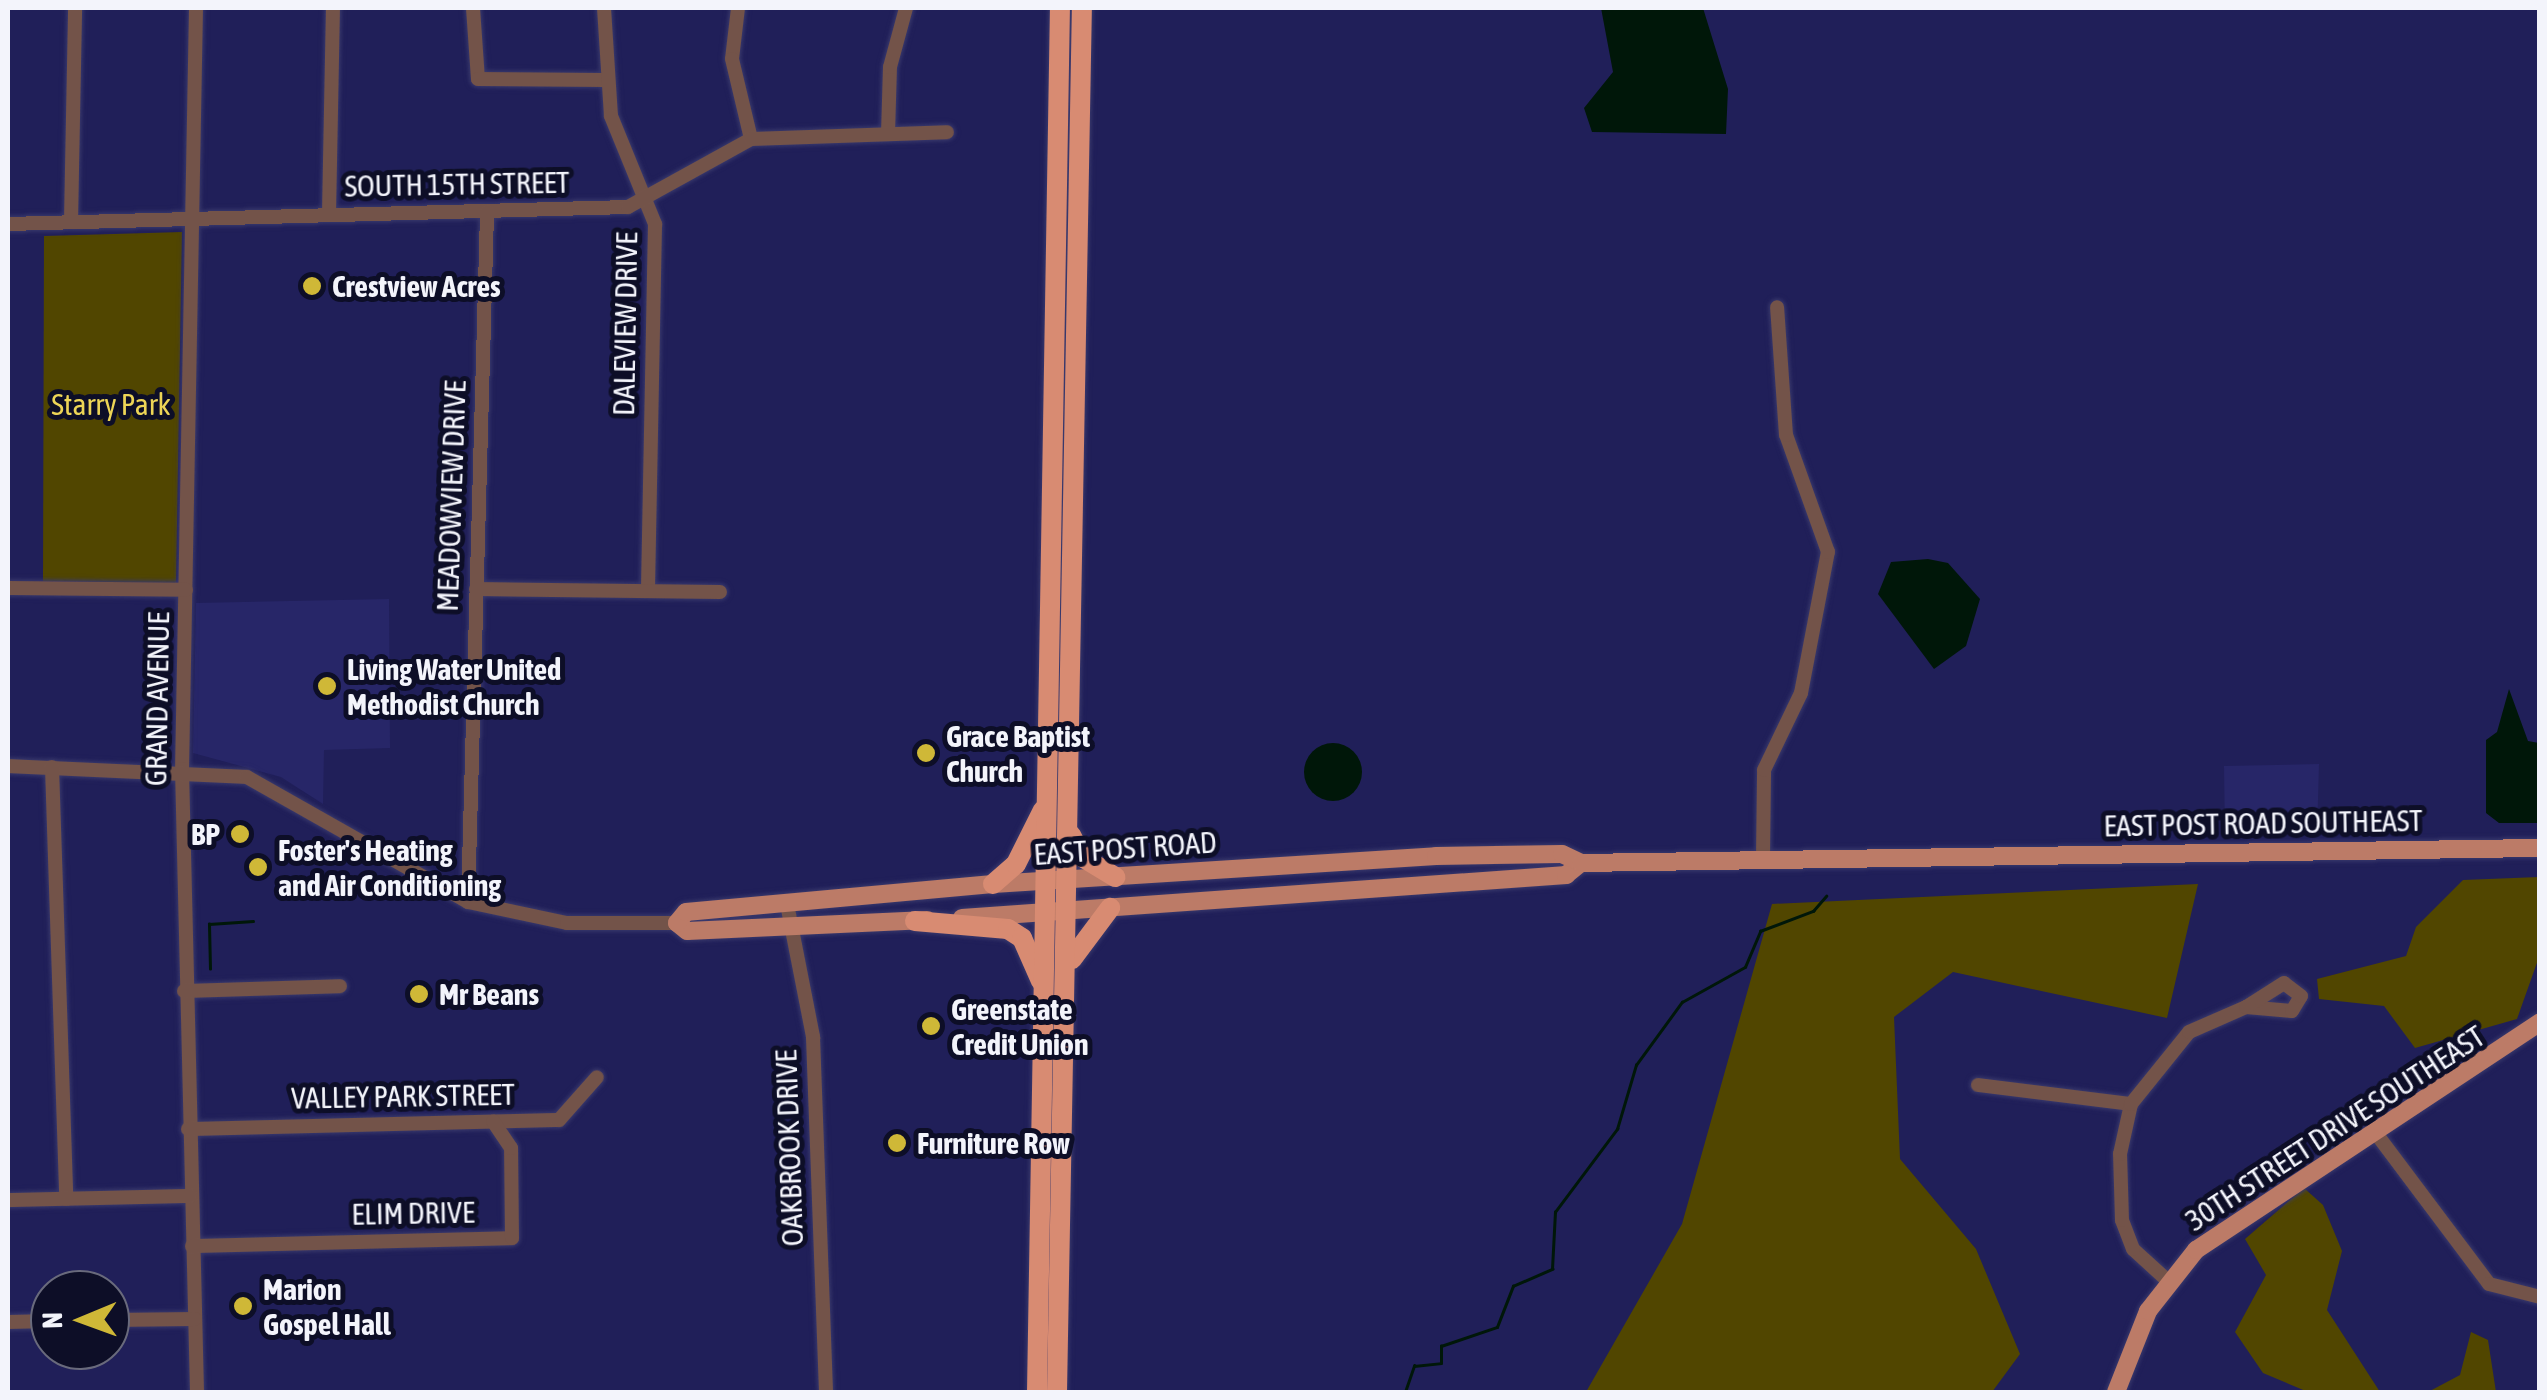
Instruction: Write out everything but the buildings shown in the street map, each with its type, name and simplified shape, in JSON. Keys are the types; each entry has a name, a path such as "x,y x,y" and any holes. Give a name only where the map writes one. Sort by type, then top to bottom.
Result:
{"highway":[{"path":"1037,1392 1060,8"},
{"path":"1057,1392 1068,971 1082,8"},
{"path":"994,884 1026,849 1047,799"},
{"path":"1070,830 1076,850 1114,877"},
{"path":"1068,971 1081,938 1110,908"},
{"path":"915,921 1008,929 1022,938 1046,994"}],"main road":[{"name":"EAST POST ROAD SOUTHEAST","path":"1988,854 2540,848"},
{"name":"EAST POST ROAD","path":"1581,863 1566,876 1046,913 687,931 677,923 686,912 994,884 1436,856 1562,854 1581,863 1988,854"},
{"name":"30TH STREET DRIVE SOUTHEAST","path":"2116,1392 2168,1281 2232,1222 2540,1022"}],"street":[{"path":"71,222 75,8"},
{"name":"GRAND AVENUE","path":"196,8 182,769 184,991 197,1392"},
{"path":"329,214 333,8"},
{"path":"473,8 478,79 605,80"},
{"name":"DALEVIEW DRIVE","path":"604,8 605,80 619,142 649,203 648,591"},
{"path":"738,8 732,59 751,140"},
{"path":"888,134 890,66 906,8"},
{"name":"SOUTH 15TH STREET","path":"8,224 649,203 751,140 946,132"},
{"name":"MEADOWVIEW DRIVE","path":"468,902 486,211"},
{"path":"1763,858 1764,770 1801,692 1828,552 1789,450 1776,307"},
{"path":"8,588 186,590"},
{"path":"476,588 720,592"},
{"name":"EAST POST ROAD","path":"8,766 182,769 276,788 399,870 468,902 566,923 677,923"},
{"path":"52,767 66,1199"},
{"name":"OAKBROOK DRIVE","path":"787,904 788,928 813,1037 826,1392"},
{"path":"184,991 340,986"},
{"path":"2168,1281 2133,1248 2122,1220 2120,1154 2130,1104 2189,1032 2246,1007"},
{"name":"VALLEY PARK STREET","path":"188,1129 566,1116 597,1077"},
{"path":"1978,1085 2130,1104"},
{"name":"ELIM DRIVE","path":"192,1246 512,1238 511,1148 493,1121"},
{"path":"2375,1132 2489,1284 2540,1297"},
{"path":"8,1200 190,1196"},
{"path":"130,1320 195,1319"}],"shaded area":[{"path":"1601,8 1703,8 1728,89 1726,134 1592,132 1584,108 1613,72"},
{"path":"1928,559 1948,563 1980,599 1966,646 1934,669 1878,594 1891,562"},
{"path":"389,599 390,748 324,750 323,804 281,777 193,753 196,603"},
{"path":"2509,689 2528,741 2539,743 2539,823 2499,823 2486,813 2486,740 2497,732"},
{"path":"1333,743 1353,752 1362,772 1353,792 1333,801 1313,792 1304,772 1313,752"},
{"path":"2319,764 2317,834 2225,834 2224,766"}],"green space":[{"name":"Starry Park","path":"182,232 176,583 43,581 44,236"},
{"path":"2539,877 2539,957 2517,1019 2415,1048 2384,1006 2319,999 2317,979 2406,956 2416,927 2463,880"},
{"path":"2198,884 2167,1018 1953,972 1894,1017 1900,1159 1976,1249 2020,1354 1992,1392 1586,1392 1682,1224 1772,904"},
{"path":"2304,1188 2323,1205 2342,1251 2327,1310 2380,1392 2308,1392 2263,1373 2235,1332 2266,1275 2245,1239"},
{"path":"2471,1332 2488,1340 2496,1392 2428,1392 2460,1375"}],"waterway":[{"path":"1405,1392 1414,1366 1441,1363 1441,1346 1497,1327 1513,1286 1552,1269 1555,1212 1617,1129 1636,1065 1682,1002 1745,967 1760,931 1813,911 1826,896"},
{"path":"210,969 209,924 253,921"}],"place":[{"name":"Crestview Acres","path":"312,286"},
{"name":"Living Water United Methodist Church","path":"327,686"},
{"name":"Grace Baptist Church","path":"926,753"},
{"name":"BP","path":"240,834"},
{"name":"Foster's Heating and Air Conditioning","path":"258,867"},
{"name":"Mr Beans","path":"419,994"},
{"name":"Greenstate Credit Union","path":"931,1026"},
{"name":"Furniture Row","path":"897,1143"},
{"name":"Marion Gospel Hall","path":"243,1306"}]}
